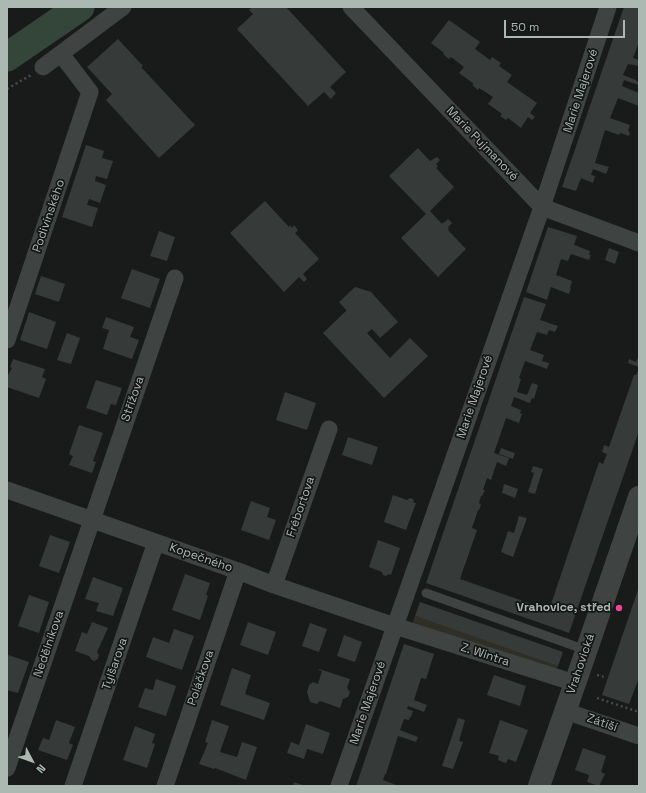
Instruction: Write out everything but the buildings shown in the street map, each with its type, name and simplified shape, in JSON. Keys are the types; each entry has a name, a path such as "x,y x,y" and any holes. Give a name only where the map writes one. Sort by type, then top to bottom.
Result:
{"street":[{"path":"43,67 123,7"},
{"name":"Marie Pujmanové","path":"351,7 542,207 639,243"},
{"name":"Marie Majerové","path":"339,786 542,207 608,7"},
{"name":"Podivínského","path":"7,340 90,92 61,54"},
{"name":"Střížova","path":"92,520 175,278"},
{"name":"Frébortova","path":"274,585 329,429"},
{"name":"Kopečného","path":"7,490 274,585 395,626"},
{"name":"Vrahovická","path":"539,786 639,497"},
{"name":"Nedělníkova","path":"7,768 92,520"},
{"name":"Tylšarova","path":"73,786 156,542"},
{"name":"Poláčkova","path":"164,786 238,571"},
{"name":"Z. Wintra","path":"395,626 575,683"},
{"name":"Zátiší","path":"565,711 639,736"}],"lane":[{"path":"426,593 586,650"}],"path":[{"path":"7,89 43,67"},
{"path":"597,698 639,712"}],"shaded area":[{"path":"415,616 558,666 554,674 412,624"}],"waterway":[{"path":"7,57 80,7"}],"place":[{"name":"Vrahovice, střed","path":"619,608"}]}
